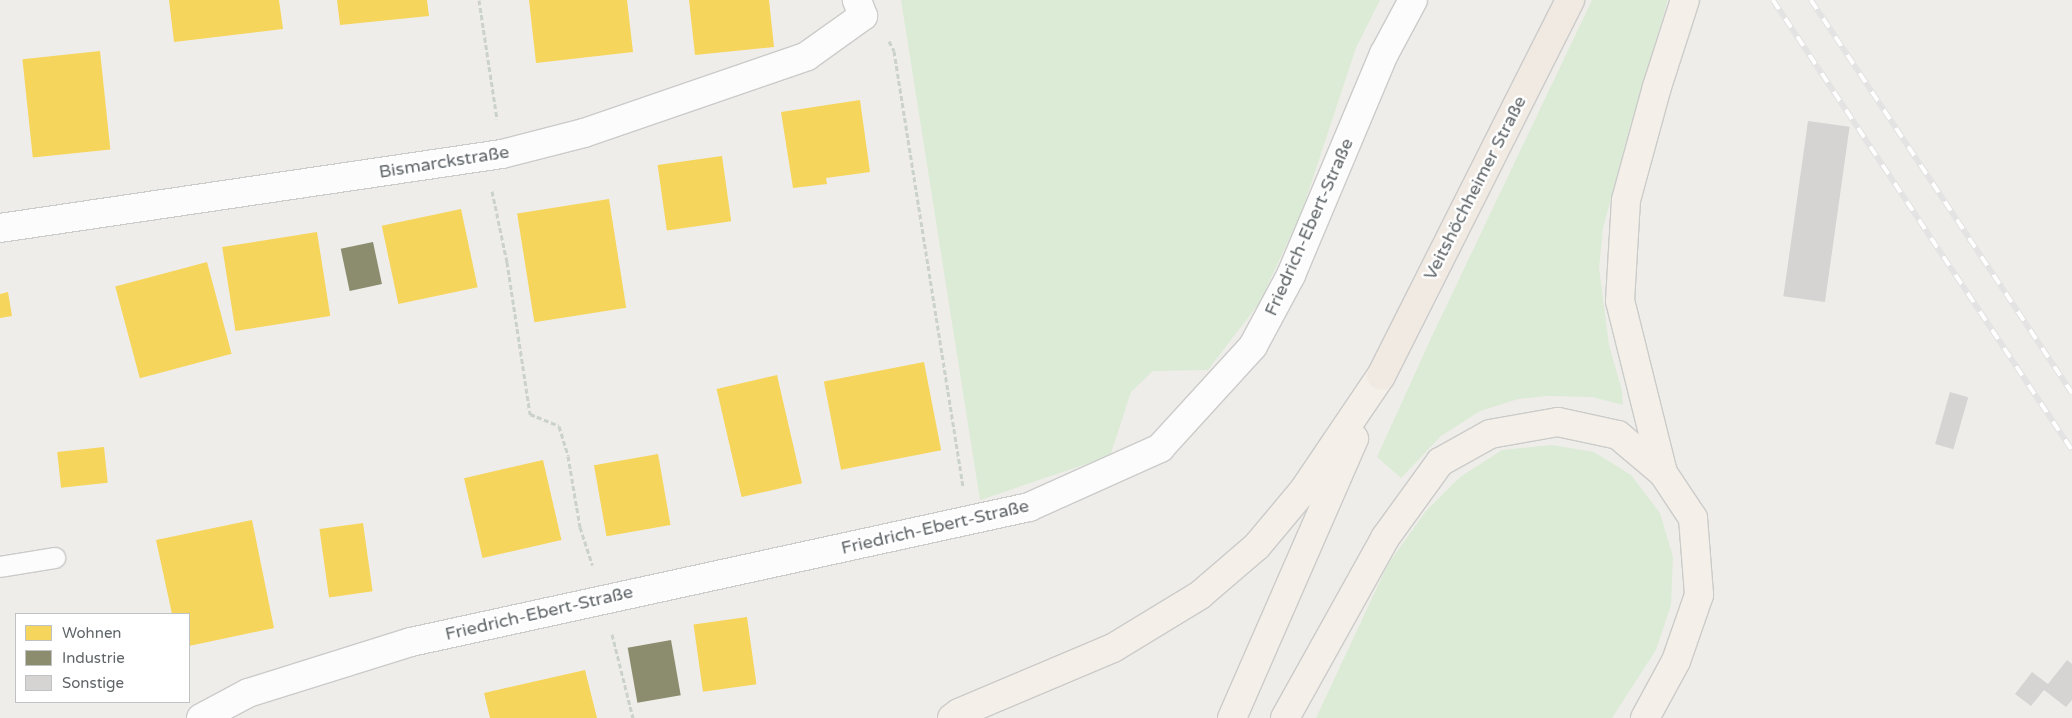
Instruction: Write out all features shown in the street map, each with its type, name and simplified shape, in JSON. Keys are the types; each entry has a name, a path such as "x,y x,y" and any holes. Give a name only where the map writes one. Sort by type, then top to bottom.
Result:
{"highway":[{"name":"Veitshöchheimer Straße","path":"1382,376 1570,0"}],"main road":[{"path":"1663,473 1620,301 1626,200 1657,87 1685,0"},
{"path":"952,718 959,713 1113,648 1200,595 1256,546 1303,491 1382,376"},
{"path":"1232,718 1382,376"},
{"path":"1285,718 1385,538 1440,462 1490,434 1558,422 1618,435 1663,473 1693,518 1699,595 1676,661 1645,718"}],"street":[{"name":"Friedrich-Ebert-Straße","path":"202,718 248,693 410,642 1029,507 1160,448 1253,346 1291,275 1384,54 1413,0"},
{"name":"Bismarckstraße","path":"0,228 502,154 584,133 806,56 860,8"}],"lane":[{"path":"0,567 55,558"}],"path":[{"path":"479,0 502,154"},
{"path":"894,51 960,466"},
{"path":"491,186 507,262 530,414 559,426 568,456 580,527 587,550"},
{"path":"614,642 633,718"}],"green space":[{"path":"901,0 1380,0 1356,48 1302,211 1260,302 1208,370 1153,371 1131,392 1110,456 980,500"},
{"path":"1592,0 1668,0 1629,131 1603,228 1599,268 1609,345 1622,391 1623,405 1592,397 1547,396 1518,399 1480,411 1441,436 1401,478 1377,457 1432,336"},
{"path":"1552,445 1594,452 1631,475 1660,513 1673,557 1671,605 1656,650 1612,718 1316,718 1388,564 1426,511 1460,477 1502,450"}],"building: Wohnen":[{"path":"169,0 279,0 283,29 174,42"},
{"path":"337,0 427,0 429,16 340,25"},
{"path":"529,0 627,0 633,52 536,63"},
{"path":"689,0 769,0 774,47 695,55"},
{"path":"100,51 110,149 33,158 22,59"},
{"path":"860,100 870,172 826,178 827,184 793,188 781,112"},
{"path":"722,156 731,221 667,230 658,165"},
{"path":"609,199 626,308 534,322 517,214"},
{"path":"461,209 478,287 398,304 382,226"},
{"path":"317,232 330,316 235,331 222,247"},
{"path":"207,262 232,354 140,378 115,287"},
{"path":"8,292 12,316 0,318 0,294"},
{"path":"924,362 941,450 841,470 824,381"},
{"path":"777,375 802,483 742,497 717,389"},
{"path":"104,447 108,483 61,488 57,452"},
{"path":"658,454 671,525 606,536 594,465"},
{"path":"543,460 561,540 483,558 464,478"},
{"path":"252,520 274,628 190,646 190,613 172,613 156,540"},
{"path":"363,523 373,591 329,597 319,529"},
{"path":"747,617 756,684 703,692 694,625"},
{"path":"585,670 597,718 490,718 484,693"}],"building: Industrie":[{"path":"373,242 382,284 350,291 341,249"},
{"path":"671,640 681,695 637,703 628,648"}],"building: Sonstige":[{"path":"1808,121 1850,127 1825,302 1783,296"},
{"path":"1950,392 1968,397 1953,449 1935,444"},
{"path":"2067,660 2072,664 2072,700 2066,707 2044,690 2031,706 2015,694 2032,672 2048,684"}],"railway":[{"path":"1773,0 2072,450"},
{"path":"1811,0 2072,393"}]}
